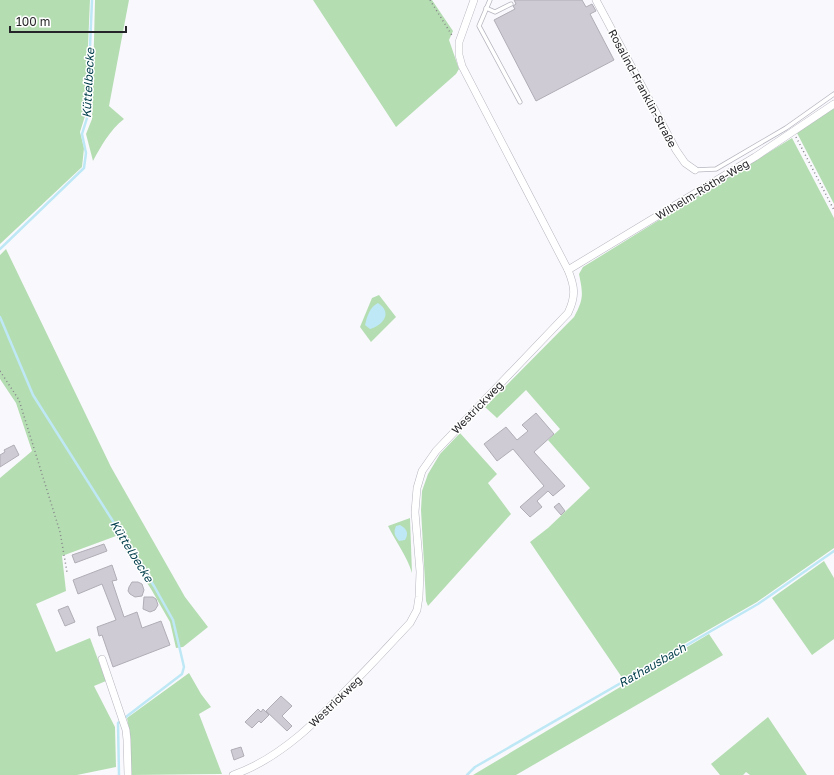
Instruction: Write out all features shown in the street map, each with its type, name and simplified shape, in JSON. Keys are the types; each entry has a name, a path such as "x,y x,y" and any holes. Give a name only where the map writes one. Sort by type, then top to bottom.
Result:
{"street":[{"name":"Westrickweg","path":"233,775 265,761 298,736 332,706 410,623 417,610 420,597 420,572 415,512 417,488 422,471 449,436 568,313 573,303 573,282 568,270 462,66 459,55 459,42 474,0"},
{"name":"Rosalind-Franklin-Straße","path":"598,0 676,150 685,163 695,170"},
{"name":"Wilhelm-Röthe-Weg","path":"568,270 755,157 834,104"},
{"path":"102,659 126,730 128,740 128,775"}],"lane":[{"path":"490,0 479,26 520,102"},
{"path":"486,8 495,12 511,4"},
{"path":"695,170 716,169 786,128 834,94"}],"path":[{"path":"430,0 455,40 459,42"},
{"path":"793,132 834,210"},
{"path":"0,371 19,400 60,532 67,572"}],"green space":[{"path":"0,0 90,0 85,116 80,132 84,148 82,167 0,244"},
{"path":"95,0 129,0 109,106 124,119 110,133 93,161 86,134 92,119"},
{"path":"313,0 432,0 453,31 449,40 459,69 456,74 396,127"},
{"path":"834,108 834,204 797,133"},
{"path":"792,138 834,218 834,548 757,602 623,679 530,542 548,528 590,488 548,440 560,429 526,390 497,418 485,407 574,317 580,306 582,296 579,274 583,267"},
{"path":"6,249 111,467 185,597 208,627 183,647 176,648 170,622 151,589 116,536 62,556 66,591 36,604 56,652 90,638 106,681 94,686 115,727 116,767 77,775 0,775 0,478 32,451 16,403 0,379 0,255"},
{"path":"379,295 396,317 371,342 360,327 372,298"},
{"path":"460,433 497,474 488,483 511,514 428,606 426,601 421,510 422,491 428,474 440,454"},
{"path":"410,518 412,573 388,526"},
{"path":"824,561 834,578 834,639 812,655 772,598"},
{"path":"709,634 723,655 516,775 473,775"},
{"path":"189,673 201,694 211,707 199,714 222,774 131,775 131,740 127,718"},
{"path":"768,717 807,775 750,775 746,772 743,775 720,775 711,764"}],"water":[{"path":"378,303 385,311 385,315 379,325 370,329 365,325 367,318 371,309"},
{"path":"400,525 406,530 407,533 405,540 399,541 395,531 396,526"}],"building":[{"path":"514,0 582,0 586,7 592,4 596,11 590,14 614,60 536,101 494,20 515,9 513,6 516,4"},
{"path":"536,413 554,434 534,452 565,486 553,496 548,491 537,501 542,507 530,517 520,507 544,486 513,449 497,461 484,444 506,427 517,440 528,431 522,425"},
{"path":"14,445 19,455 0,467 0,455 5,452 4,450"},
{"path":"559,503 565,511 561,515 554,507"},
{"path":"104,544 107,551 75,563 72,555"},
{"path":"112,565 117,580 112,581 124,617 137,612 142,628 161,621 170,645 113,667 102,635 99,636 97,627 116,620 102,584 78,594 73,580"},
{"path":"132,582 142,584 144,590 142,596 135,597 130,594 128,591"},
{"path":"144,597 153,597 156,599 158,605 155,610 150,612 143,609"},
{"path":"68,606 75,622 65,626 58,610"},
{"path":"281,696 292,706 282,716 292,726 287,731 266,711"},
{"path":"258,709 261,712 263,709 269,715 261,723 259,721 252,728 245,722"},
{"path":"241,747 244,756 234,760 231,750"}],"waterway":[{"name":"Küttelbecke","path":"0,249 84,168 86,153 82,134 87,118 92,0"},
{"name":"Küttelbecke","path":"0,317 33,395 154,586 173,620 184,667 182,674 118,723 119,775"},
{"name":"Rathausbach","path":"467,775 475,767 758,604 834,551"}]}
